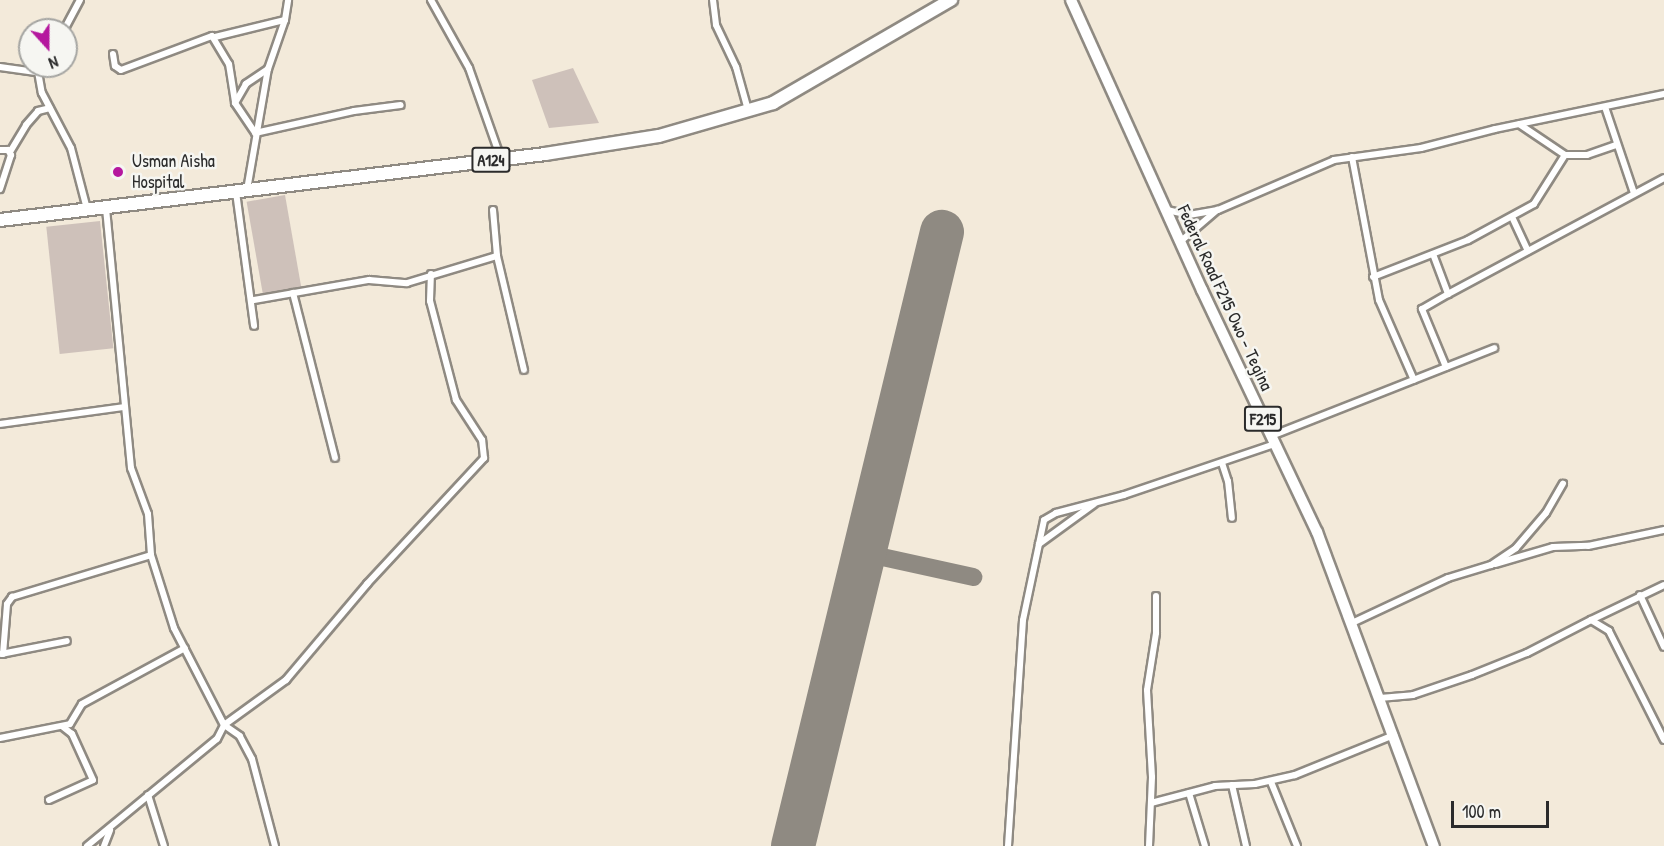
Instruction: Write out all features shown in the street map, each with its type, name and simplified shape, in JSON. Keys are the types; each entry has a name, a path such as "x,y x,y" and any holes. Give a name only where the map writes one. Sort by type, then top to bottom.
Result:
{"highway":[{"name":"A124","path":"0,220 624,142 749,112 812,83 951,0"}],"main road":[{"name":"Federal Road F215 Owo - Tegina","path":"1071,0 1317,532 1434,846"}],"street":[{"path":"70,18 80,0"},
{"path":"254,326 254,300 242,191 255,133 263,112 268,69 285,20 288,0"},
{"path":"431,0 469,68 501,159"},
{"path":"713,0 716,25 736,67 749,112"},
{"path":"113,54 115,66 121,70 202,38 285,20"},
{"path":"214,37 229,64 235,103 255,133"},
{"path":"0,67 18,68"},
{"path":"235,103 246,84 268,69"},
{"path":"39,78 50,108 71,148 87,210"},
{"path":"1181,241 1218,210 1288,177 1352,157 1421,148 1519,124 1664,94"},
{"path":"255,133 345,112 400,105"},
{"path":"1605,107 1634,193"},
{"path":"0,189 10,152 26,125 38,111 50,108"},
{"path":"1519,124 1565,155 1587,155 1616,145"},
{"path":"0,150 10,152"},
{"path":"1373,277 1513,219 1538,199 1565,155"},
{"path":"1352,157 1366,218 1373,277 1384,315 1414,380"},
{"path":"1446,367 1422,309 1664,178"},
{"path":"106,208 131,468 148,514 151,555 174,628 224,725 240,736 252,759 275,846"},
{"path":"494,210 497,256 524,370"},
{"path":"1167,210 1189,215 1218,210"},
{"path":"1513,219 1528,251"},
{"path":"1433,254 1448,294"},
{"path":"254,300 369,280 407,283 497,256"},
{"path":"87,846 217,739 224,725 286,680 367,584 484,458 482,440 456,400 430,301 431,274"},
{"path":"293,293 335,458"},
{"path":"1008,846 1023,620 1041,526 1048,517 1222,464 1273,440 1494,348"},
{"path":"0,424 124,407"},
{"path":"1222,464 1228,481 1232,518"},
{"path":"1491,565 1516,548 1546,513 1563,483"},
{"path":"1039,544 1094,504"},
{"path":"1352,623 1448,578 1491,565 1553,547 1588,546 1664,530"},
{"path":"67,641 2,654 8,604 12,597 151,555"},
{"path":"1380,698 1413,695 1472,675 1527,653 1664,585"},
{"path":"1640,595 1664,647"},
{"path":"1149,846 1152,751 1147,690 1156,633 1156,596"},
{"path":"1591,620 1609,631 1664,740"},
{"path":"0,738 63,727 75,719 82,704 185,648"},
{"path":"49,800 93,780 72,734 63,727"},
{"path":"1151,803 1233,785 1270,782 1341,759 1394,735"},
{"path":"1270,782 1297,846"},
{"path":"1233,785 1246,846"},
{"path":"1189,793 1205,846"},
{"path":"148,795 164,846"},
{"path":"104,846 111,828"}],"shaded area":[{"path":"573,68 599,123 549,128 532,80"},
{"path":"285,195 301,288 263,294 247,202"},
{"path":"100,221 113,348 60,354 46,227"}],"taxiway":[{"path":"864,553 973,577"}],"runway":[{"path":"793,846 942,232"}],"place":[{"name":"Usman Aisha Hospital","path":"118,172"}]}
